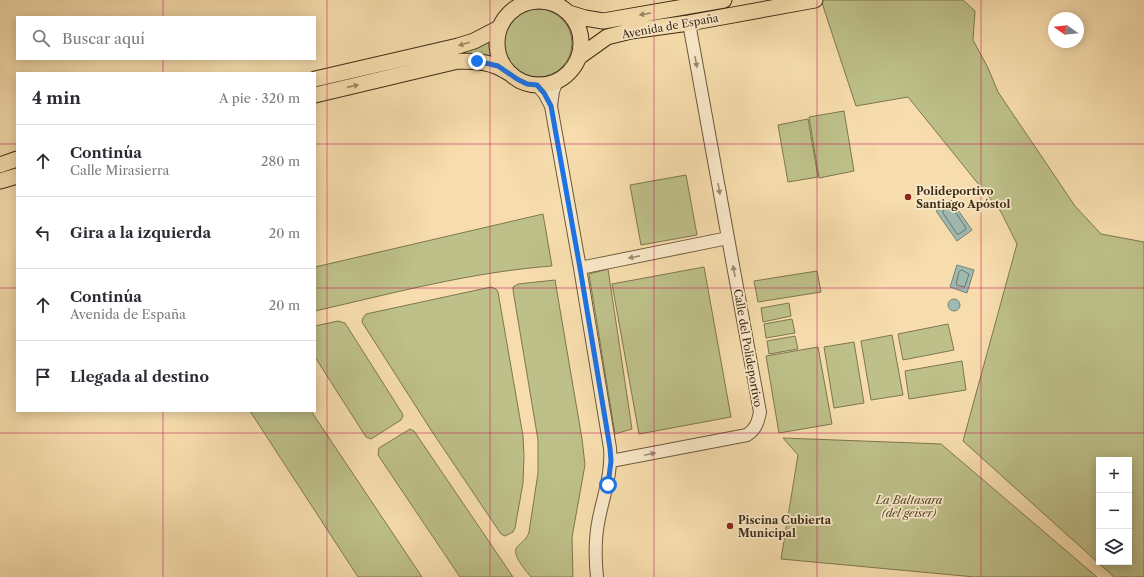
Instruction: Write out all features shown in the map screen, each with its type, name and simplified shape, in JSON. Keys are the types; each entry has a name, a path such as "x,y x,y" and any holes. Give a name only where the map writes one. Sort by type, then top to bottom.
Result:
{"main road":[{"path":"316,94 458,61 477,61 498,66 522,82 537,85 557,81 570,71 579,57 581,41 578,26 569,13 562,7 543,0 523,2 506,16 499,28 497,40 498,52 502,63 509,73"},
{"name":"Avenida de España","path":"569,13 585,18 603,21 724,0"},
{"name":"Avenida de España","path":"579,57 607,37 631,31 689,23 814,0"},
{"path":"316,79 458,46 474,41 499,28"},
{"path":"0,165 16,159"},
{"path":"0,181 16,176"}],"street":[{"name":"Calle del Polideportivo","path":"611,461 747,434 754,430 760,412 689,23"},
{"path":"557,81 552,91 551,106 610,448 611,461 608,485 598,519 596,548 597,577"},
{"path":"537,85 544,93 551,106"},
{"path":"580,268 728,238"}],"green space":[{"path":"821,0 963,0 975,11 973,40 988,68 998,92 1075,206 1101,234 1144,242 1144,577 1114,577 1101,565 1132,565 1132,457 1096,457 1096,561 963,441 1017,244 1001,212 908,97 856,106"},
{"path":"538,9 551,12 562,19 569,30 572,43 569,56 562,67 551,74 538,77 525,74 514,67 507,56 504,43 507,30 514,19 525,12"},
{"path":"492,38 494,58 316,88 316,83"},
{"path":"844,111 854,171 819,178 809,117"},
{"path":"808,119 818,177 788,182 778,125"},
{"path":"686,175 697,235 641,245 630,185"},
{"path":"543,214 552,266 462,278 403,290 316,311 316,267"},
{"path":"704,267 731,417 639,434 612,284"},
{"path":"608,269 632,429 615,434 589,274"},
{"path":"817,271 821,292 758,302 754,281"},
{"path":"555,280 582,439 585,465 572,537 573,577 531,577 517,558 516,550 517,547 526,539 529,532 538,473 538,440 513,287 518,284"},
{"path":"491,287 496,289 498,292 523,436 523,483 515,528 513,532 505,536 501,534 431,430 362,322 366,314"},
{"path":"789,303 791,316 763,322 761,308"},
{"path":"792,319 795,333 766,338 764,324"},
{"path":"338,321 345,323 402,413 403,416 401,420 371,439 366,437 316,359 316,326"},
{"path":"948,324 954,350 903,360 898,334"},
{"path":"892,335 903,395 871,400 861,341"},
{"path":"795,336 798,349 769,354 767,341"},
{"path":"854,342 864,403 834,408 824,347"},
{"path":"818,347 832,424 779,433 766,356"},
{"path":"962,361 966,390 909,399 905,371"},
{"path":"251,412 312,412 422,577 358,577"},
{"path":"410,429 414,431 513,577 460,577 378,455 379,448"},
{"name":"La Baltasara (del geiser)","path":"783,438 941,444 1097,577 975,577 781,559 798,455"}],"water":[{"path":"951,200 972,230 957,241 936,211"},
{"path":"957,265 974,270 967,293 950,287"},
{"path":"952,299 956,299 960,305 956,311 952,311 948,307 948,303"}],"place":[{"name":"Polideportivo Santiago Apóstol","path":"908,197"},
{"name":"Piscina Cubierta Municipal","path":"730,526"}],"route":[{"path":"477,61 498,66 527,84 537,85 544,93 551,106 610,448 611,461 608,485"}]}
